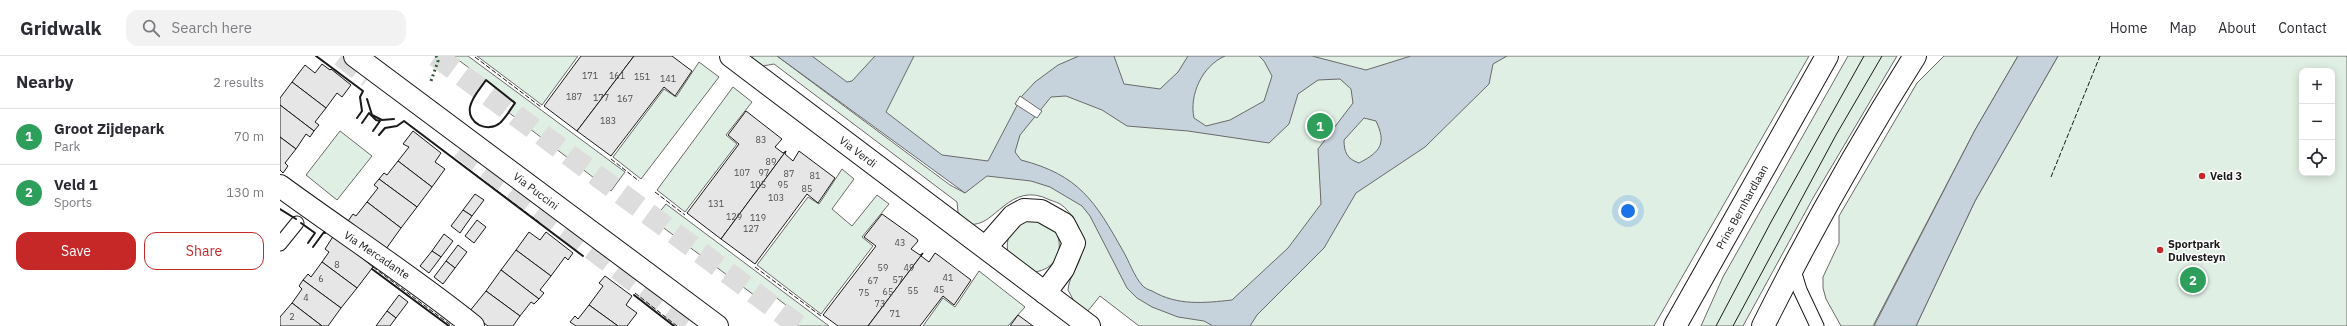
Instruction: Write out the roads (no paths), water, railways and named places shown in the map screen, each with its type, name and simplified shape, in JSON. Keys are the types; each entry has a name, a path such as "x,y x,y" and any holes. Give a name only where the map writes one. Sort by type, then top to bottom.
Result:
{"street":[{"name":"Via Puccini","path":"355,56 717,326"},
{"name":"Via Verdi","path":"731,56 1089,326"},
{"name":"Prins Bernhardlaan","path":"1675,326 1828,56"},
{"path":"1763,326 1793,266 1885,104 1915,56"},
{"name":"Via Mercadante","path":"280,186 334,226 423,286 473,326"},
{"path":"986,248 1013,216 1024,210 1041,211 1064,224 1074,243 1063,269 1045,293"}],"lane":[{"path":"280,244 297,223"},
{"path":"1793,266 1800,290 1817,326"}],"tunnel":[{"path":"341,56 369,77"},
{"path":"436,56 799,326"},
{"path":"461,148 692,326"}],"tram line":[{"path":"1716,326 1771,222 1864,56"},
{"path":"1733,326 1836,135 1882,56"}],"place":[{"name":"Groot Zijdepark","path":"1320,126"},
{"name":"Veld 3","path":"2202,176"},
{"name":"Sportpark Duivesteyn","path":"2160,250"},
{"name":"Veld 1","path":"2193,280"}]}
